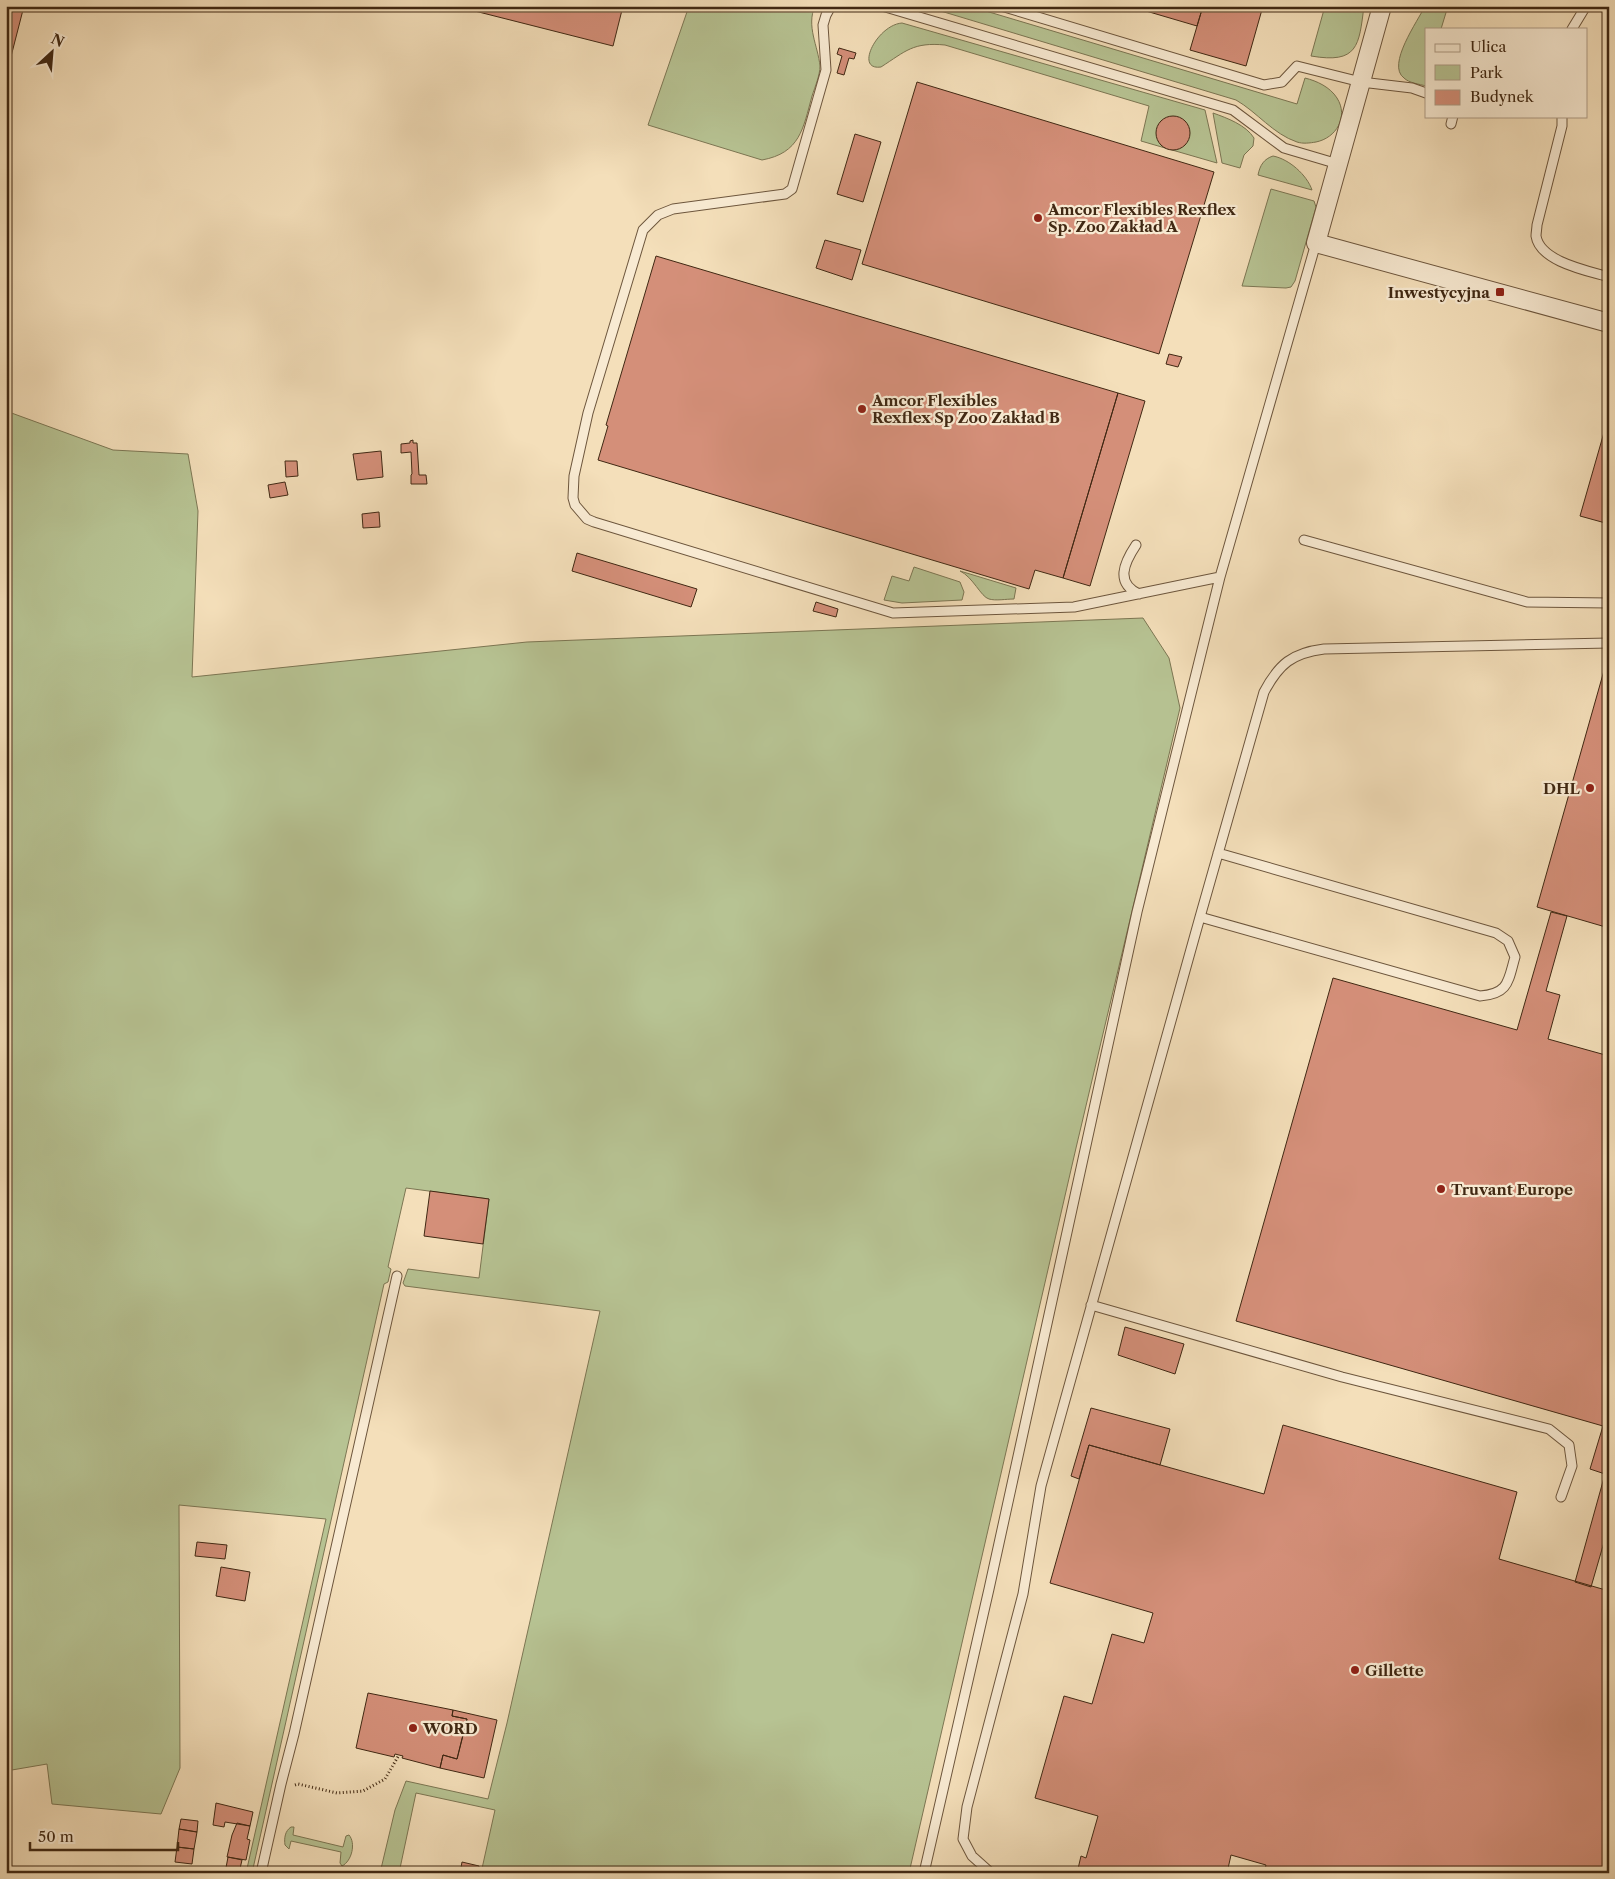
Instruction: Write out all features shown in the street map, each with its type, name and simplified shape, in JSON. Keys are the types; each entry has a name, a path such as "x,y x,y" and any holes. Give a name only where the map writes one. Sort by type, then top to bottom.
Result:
{"street":[{"path":"1382,6 1316,243 1609,323"}],"lane":[{"path":"831,6 823,25 826,70 792,189 785,194 673,209 658,215 643,230 588,413 574,476 573,498 575,505 587,518 594,522 893,613 1074,607 1220,576"},
{"path":"882,6 1233,110 1284,148 1338,164"},
{"path":"1001,6 1264,85 1282,82 1297,66 1361,82 1412,88 1425,93"},
{"path":"1573,28 1586,6"},
{"path":"1562,118 1562,126 1537,224 1536,237 1540,245 1558,260 1570,266 1609,277"},
{"path":"924,1873 989,1589 1137,912 1220,576 1316,243"},
{"path":"1304,540 1527,602 1609,603"},
{"path":"1136,545 1127,563 1123,577 1128,587 1139,594"},
{"path":"991,1873 972,1856 963,1839 967,1807 1023,1594 1041,1486 1264,692 1272,677 1287,661 1305,652 1324,649 1609,643"},
{"path":"1200,917 1480,996 1493,995 1506,987 1515,957 1508,941 1496,933 1218,853"},
{"path":"261,1873 397,1276"},
{"path":"1092,1305 1342,1377 1548,1430 1569,1445 1572,1466 1561,1496"}],"path":[{"path":"294,1787 298,1784 336,1793 363,1791 385,1779 399,1755"}],"green space":[{"path":"689,6 815,6 812,28 819,58 819,73 802,129 798,138 785,152 762,160 648,125"},
{"path":"924,6 969,6 1297,104 1305,78 1323,85 1334,94 1342,112 1341,119 1335,131 1323,140 1309,143 1297,142 1280,134 1236,100"},
{"path":"1325,6 1364,6 1357,42 1347,54 1327,58 1311,56"},
{"path":"1425,6 1448,6 1441,28 1425,28 1425,86 1406,80 1399,72 1401,53"},
{"path":"902,23 1205,110 1217,163 1141,141 1149,106 945,45 917,46 881,67 873,66 869,62 869,55 877,39 884,31"},
{"path":"1213,113 1246,129 1254,138 1253,146 1244,155 1240,168 1222,163"},
{"path":"1273,156 1285,160 1297,168 1310,184 1312,190 1258,175 1263,163"},
{"path":"1271,189 1314,201 1316,207 1295,281 1291,287 1286,288 1242,286"},
{"path":"6,411 113,450 188,454 198,511 192,677 527,642 1143,618 1169,658 1180,708 1076,1148 909,1873 481,1873 495,1810 416,1793 399,1873 380,1873 395,1810 406,1781 488,1799 507,1723 600,1311 405,1286 403,1283 408,1269 479,1278 489,1199 406,1188 388,1267 391,1269 388,1282 384,1284 252,1873 246,1873 326,1519 179,1505 180,1768 161,1814 52,1804 47,1764 6,1771"},
{"path":"914,567 960,582 964,592 962,600 902,603 884,600 892,576 909,581"},
{"path":"960,571 1016,588 1014,599 989,599"},
{"path":"291,1827 294,1827 293,1835 343,1847 346,1836 349,1835 352,1843 352,1852 342,1866 340,1863 341,1852 291,1841 289,1849 285,1845 285,1837"}],"building":[{"path":"6,6 24,6 6,76"},
{"path":"455,6 623,6 613,46"},
{"path":"1129,6 1203,6 1197,26"},
{"path":"1203,6 1263,6 1246,66 1190,50"},
{"path":"839,48 856,53 854,59 849,58 844,75 837,73 842,56 837,54"},
{"name":"Amcor Flexibles Rexflex Sp. Zoo Zakład A","path":"917,82 1214,172 1159,354 862,264"},
{"path":"1173,116 1185,121 1190,133 1185,145 1173,150 1161,145 1156,133 1161,121"},
{"path":"855,134 881,142 863,202 837,194"},
{"path":"1609,173 1609,190 1604,189"},
{"path":"825,240 861,250 852,280 816,268"},
{"name":"Amcor Flexibles Rexflex Sp Zoo Zakład B","path":"656,256 1118,393 1063,578 1035,570 1029,589 598,460 608,426 606,425"},
{"path":"1169,354 1182,357 1178,367 1166,364"},
{"path":"1118,393 1145,401 1090,586 1063,578"},
{"path":"1609,415 1609,524 1580,516"},
{"path":"413,440 413,443 417,443 419,475 426,475 427,484 411,484 411,452 401,453 401,444 410,443"},
{"path":"381,451 383,477 357,480 353,454"},
{"path":"285,461 297,461 298,476 286,477"},
{"path":"285,482 288,495 270,498 268,485"},
{"path":"379,512 380,527 363,528 362,514"},
{"path":"577,553 697,589 691,607 572,571"},
{"path":"816,602 838,609 836,617 813,611"},
{"name":"DHL","path":"1605,667 1609,668 1609,928 1537,907"},
{"name":"Truvant Europe","path":"1551,912 1567,916 1546,991 1560,995 1548,1039 1609,1056 1609,1525 1591,1587 1575,1582 1605,1474 1590,1469 1603,1426 1236,1321 1333,978 1517,1030"},
{"path":"430,1191 489,1199 483,1244 424,1236"},
{"path":"1125,1327 1184,1344 1175,1374 1118,1355"},
{"path":"1091,1408 1170,1429 1160,1465 1089,1445 1079,1479 1071,1476"},
{"name":"Gillette","path":"1283,1425 1517,1492 1499,1559 1609,1591 1609,1873 1264,1873 1266,1865 1231,1855 1227,1873 1077,1873 1081,1856 1086,1858 1098,1816 1035,1798 1064,1696 1092,1704 1112,1634 1144,1643 1153,1613 1050,1583 1089,1445 1264,1494"},
{"path":"197,1542 227,1545 225,1559 195,1556"},
{"path":"221,1567 250,1572 245,1601 216,1596"},
{"name":"WORD","path":"368,1693 453,1710 452,1716 467,1719 457,1759 443,1755 440,1768 402,1758 403,1756 395,1754 394,1757 356,1748"},
{"path":"453,1710 497,1720 484,1778 440,1768 443,1755 457,1759 467,1719 452,1716"},
{"path":"216,1803 253,1812 250,1826 225,1822 224,1827 213,1825"},
{"path":"181,1819 198,1821 197,1832 179,1829"},
{"path":"237,1823 250,1826 247,1839 250,1840 246,1860 227,1857"},
{"path":"179,1829 197,1832 194,1849 177,1847"},
{"path":"177,1847 194,1849 192,1864 175,1862"},
{"path":"228,1857 242,1860 239,1873 225,1873"},
{"path":"462,1862 479,1866 478,1873 460,1873"}],"place":[{"name":"Amcor Flexibles Rexflex Sp. Zoo Zakład A","path":"1038,218"},
{"name":"Inwestycyjna","path":"1500,292"},
{"name":"Amcor Flexibles Rexflex Sp Zoo Zakład B","path":"862,409"},
{"name":"DHL","path":"1590,788"},
{"name":"Truvant Europe","path":"1441,1189"},
{"name":"Gillette","path":"1355,1670"},
{"name":"WORD","path":"413,1728"}]}
